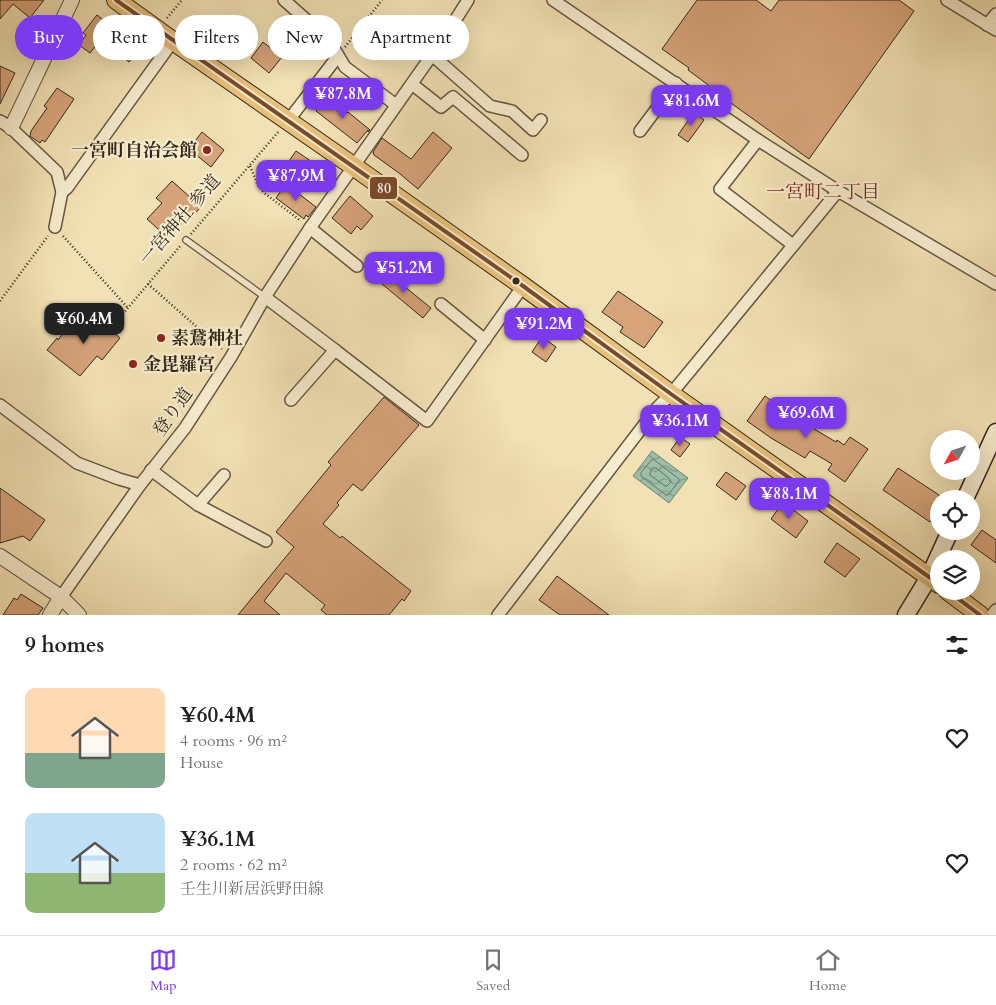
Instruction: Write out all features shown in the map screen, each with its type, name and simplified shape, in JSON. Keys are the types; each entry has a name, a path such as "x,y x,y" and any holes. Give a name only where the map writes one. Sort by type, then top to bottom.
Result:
{"main road":[{"path":"116,0 136,15"},
{"path":"165,36 523,286 671,394 930,577"},
{"path":"969,490 996,432"},
{"path":"906,615 930,585"},
{"path":"960,600 980,615"}],"street":[{"path":"55,227 62,192 57,172 6,124 72,0"},
{"path":"284,0 301,15"},
{"name":"登り道","path":"459,15 468,0"},
{"path":"553,0 758,140 838,191 996,284"},
{"path":"947,0 992,27 996,14"},
{"path":"62,192 67,188 173,41"},
{"path":"288,121 335,60"},
{"path":"341,60 346,67 396,105"},
{"name":"登り道","path":"62,597 140,485 185,428 231,357 265,297 310,228 429,60"},
{"path":"438,60 490,106 512,111 534,130 541,120"},
{"path":"640,131 676,83"},
{"path":"412,84 441,107 453,97 522,155"},
{"path":"758,140 720,189 793,245"},
{"path":"498,615 657,408 671,394 838,191"},
{"path":"310,228 357,266"},
{"path":"265,297 427,422 523,286"},
{"path":"441,304 485,340"},
{"path":"292,400 335,350"},
{"path":"0,405 77,464 140,485"},
{"path":"152,470 198,505 266,541"},
{"path":"198,505 224,475"},
{"path":"0,556 62,597 79,615"},
{"path":"50,615 62,597"},
{"path":"992,615 996,610"}],"lane":[{"path":"186,240 265,297"}],"path":[{"path":"165,20 182,0"},
{"path":"342,51 382,0"},
{"name":"一宮神社 参道","path":"116,322 288,121"},
{"path":"250,165 257,184 263,192 310,228"},
{"path":"0,301 55,227 128,308"},
{"path":"148,284 231,357"}],"water":[{"path":"652,451 688,478 669,503 633,476"}],"building":[{"path":"0,0 44,0 32,15 26,15 13,4 0,19"},
{"path":"697,0 756,0 771,11 779,0 899,0 914,11 809,159 714,91 688,70 689,68 662,49"},
{"path":"93,20 93,49 90,53 83,48 83,39 86,35 83,33"},
{"path":"263,42 268,46 268,60 280,60 269,73 253,60 258,60 258,49"},
{"path":"0,66 15,73 0,104"},
{"path":"57,88 74,99 45,142 42,140 40,143 30,136 31,131 47,108 44,106"},
{"path":"327,97 370,130 357,143 316,111"},
{"path":"694,112 704,120 688,142 678,135"},
{"name":"一宮町自治会館","path":"202,132 224,150 211,167 189,149"},
{"path":"433,132 452,148 418,189 374,155 373,152 382,138 411,159"},
{"path":"296,151 333,176 324,189 298,172 300,169 289,161"},
{"path":"172,181 201,207 168,238 147,219 162,203 156,198"},
{"path":"286,184 316,207 308,217 306,215 304,219 276,198"},
{"path":"350,196 373,216 361,230 357,226 351,234 332,218"},
{"path":"384,270 431,308 423,318 376,279"},
{"path":"618,291 663,322 644,348 620,332 623,327 602,312"},
{"path":"97,319 103,323 105,320 116,330 114,333 120,338 102,360 97,356 80,376 47,350 57,338 58,340 70,324 73,326 75,324 86,333"},
{"path":"542,337 556,347 546,362 532,352"},
{"path":"765,396 791,415 792,413 805,421 804,423 836,442 837,440 844,445 850,437 868,449 845,482 828,470 832,464 810,451 805,458 747,421"},
{"path":"384,397 419,425 362,491 353,484 323,524 340,538 342,536 411,591 404,601 402,599 389,615 327,615 321,610 325,605 286,573 264,601 280,615 238,615 294,547 276,532 331,465 328,462"},
{"path":"680,437 690,444 680,457 671,450"},
{"path":"898,468 931,490 930,522 883,490"},
{"path":"726,472 746,486 736,500 716,485"},
{"path":"0,488 45,520 30,541 23,536 0,543"},
{"path":"783,502 808,521 796,538 771,519"},
{"path":"982,530 996,540 996,563 971,545 975,540 980,540"},
{"path":"837,543 860,559 845,577 824,562"},
{"path":"557,576 609,615 560,615 539,600"},
{"path":"21,594 43,608 38,615 3,615 14,598 17,600"}],"transit line":[{"name":"80","path":"116,0 523,286 671,394 930,578"},
{"name":"80","path":"960,600 980,615"}],"place":[{"name":"一宮町自治会館","path":"207,150"},
{"name":"素鵞神社","path":"161,338"},
{"name":"金毘羅宮","path":"133,364"}],"district":[{"name":"一宮町二丁目","path":"823,192"}]}
